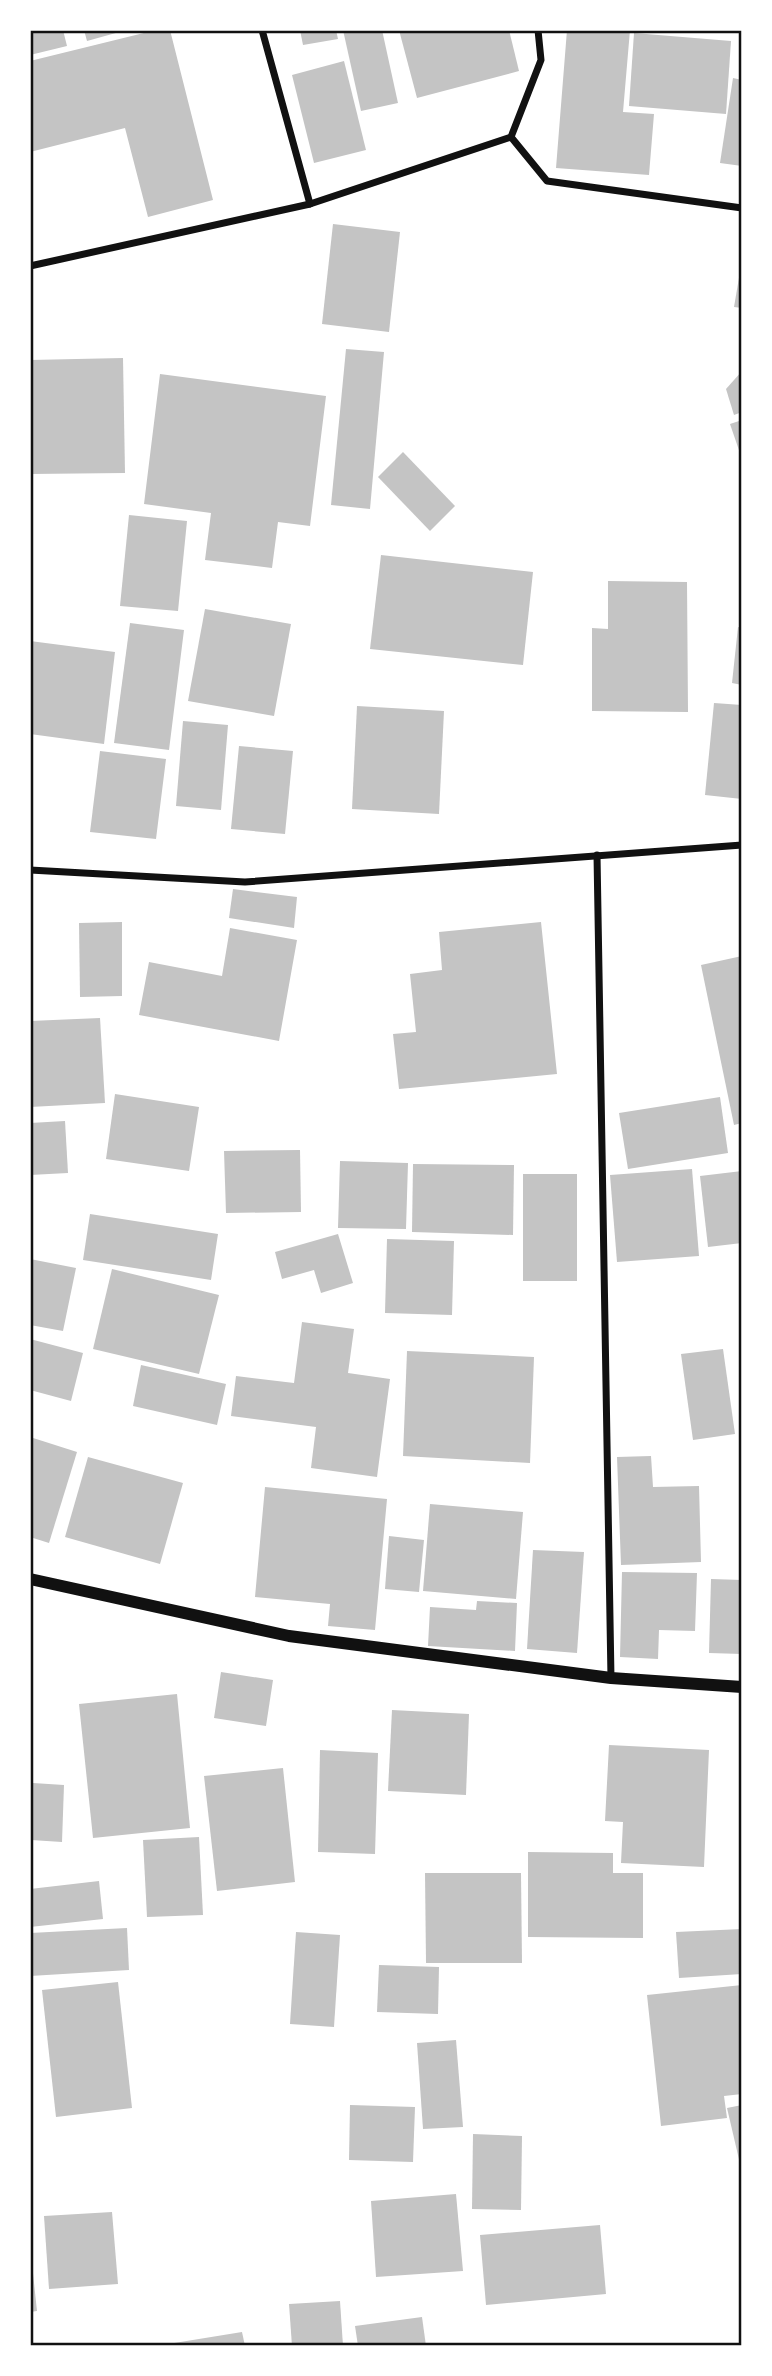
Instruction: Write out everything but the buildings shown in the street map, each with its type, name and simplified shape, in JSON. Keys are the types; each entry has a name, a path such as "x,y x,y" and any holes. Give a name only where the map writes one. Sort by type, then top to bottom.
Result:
{"street":[{"path":"262,30 310,204"},
{"path":"30,266 310,204 511,136 541,60 538,30"},
{"path":"511,136 547,181 742,208"},
{"path":"30,870 245,882 742,845"},
{"path":"597,855 611,1678"},
{"path":"30,1579 289,1636 611,1678 742,1687"}]}
